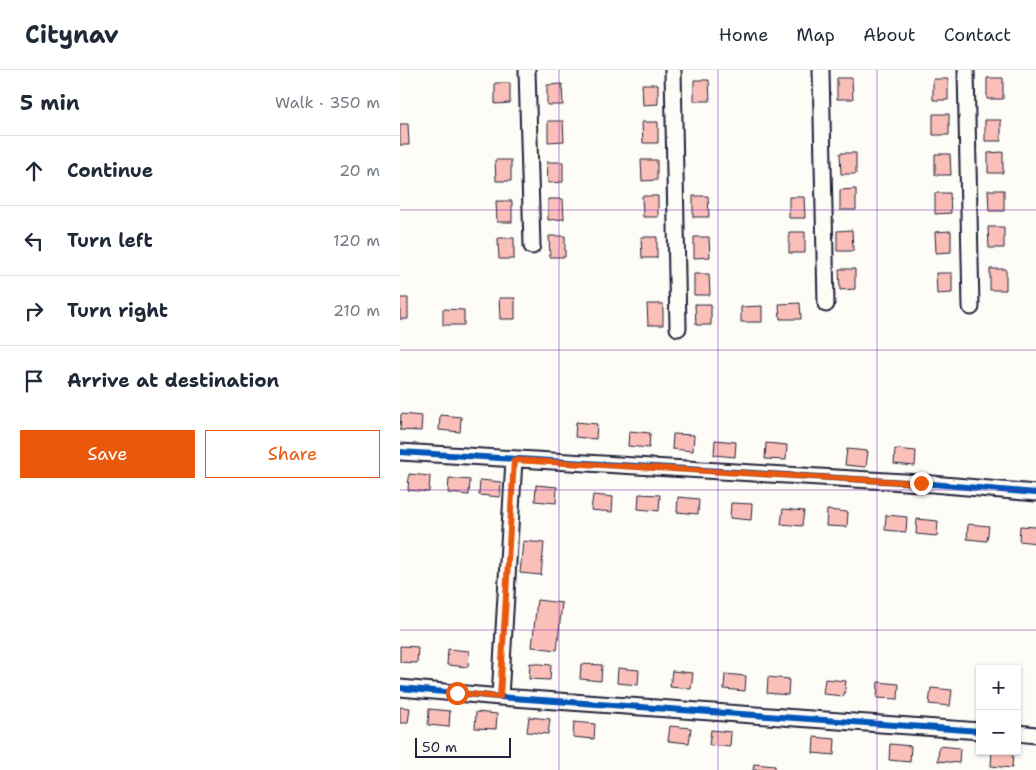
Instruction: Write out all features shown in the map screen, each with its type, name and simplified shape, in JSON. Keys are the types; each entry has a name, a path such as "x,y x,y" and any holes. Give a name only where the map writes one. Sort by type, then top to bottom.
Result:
{"street":[{"path":"527,70 532,246"},
{"path":"673,70 678,328"},
{"path":"821,70 826,304"},
{"path":"966,70 971,307"},
{"path":"400,452 921,483 1036,493"},
{"path":"500,697 514,460"},
{"path":"400,688 500,697 976,731"},
{"path":"1021,734 1036,735"}],"building":[{"path":"837,78 852,78 853,99 837,99"},
{"path":"987,78 1003,78 1003,99 987,99"},
{"path":"933,79 948,79 948,100 933,100"},
{"path":"694,80 709,80 710,101 694,101"},
{"path":"495,83 510,83 510,103 495,104"},
{"path":"562,84 563,105 547,105 547,85"},
{"path":"642,84 658,84 658,104 643,105"},
{"path":"933,114 949,114 949,135 933,135"},
{"path":"985,120 1001,120 1001,141 985,141"},
{"path":"548,121 563,121 564,141 548,142"},
{"path":"642,122 658,122 658,143 643,143"},
{"path":"400,124 408,124 409,145 400,145"},
{"path":"1003,152 1003,173 988,173 988,153"},
{"path":"840,153 856,153 856,174 841,174"},
{"path":"935,154 950,154 951,175 935,175"},
{"path":"495,160 511,160 511,181 496,181"},
{"path":"641,160 657,160 657,180 642,181"},
{"path":"547,162 563,162 563,182 548,183"},
{"path":"856,189 856,210 840,210 840,190"},
{"path":"988,190 1004,190 1004,211 989,211"},
{"path":"935,193 950,193 951,213 935,214"},
{"path":"642,196 658,196 658,217 643,217"},
{"path":"693,196 708,196 709,217 693,217"},
{"path":"789,197 804,197 805,218 789,218"},
{"path":"548,199 563,199 564,219 548,220"},
{"path":"496,201 512,201 512,222 497,222"},
{"path":"988,227 1004,227 1004,248 989,248"},
{"path":"852,230 853,251 837,251 837,231"},
{"path":"951,231 951,252 936,253 935,232"},
{"path":"789,232 805,232 805,253 789,253"},
{"path":"549,236 565,236 565,257 550,257"},
{"path":"641,237 657,237 657,258 642,258"},
{"path":"694,237 709,237 710,257 694,258"},
{"path":"498,238 514,238 514,259 499,259"},
{"path":"839,269 855,269 855,289 840,290"},
{"path":"990,269 1006,269 1006,290 990,290"},
{"path":"936,273 952,273 952,293 937,294"},
{"path":"694,274 709,274 710,295 694,295"},
{"path":"400,298 408,298 408,319 400,319"},
{"path":"499,298 515,298 515,319 500,319"},
{"path":"800,303 801,319 780,319 779,304"},
{"path":"647,304 663,304 663,325 648,325"},
{"path":"695,304 711,304 711,325 696,325"},
{"path":"762,306 762,322 741,322 741,307"},
{"path":"443,309 464,310 464,325 443,325"},
{"path":"401,414 422,416 421,431 400,430"},
{"path":"440,415 461,417 460,432 439,430"},
{"path":"576,422 597,424 596,439 575,437"},
{"path":"629,431 650,433 649,448 628,446"},
{"path":"673,434 694,435 693,451 672,449"},
{"path":"715,440 736,442 735,457 714,455"},
{"path":"766,443 787,445 786,460 765,459"},
{"path":"847,449 868,451 866,467 845,465"},
{"path":"895,449 916,451 915,466 894,464"},
{"path":"409,474 430,476 429,492 408,490"},
{"path":"449,478 470,480 469,495 448,493"},
{"path":"480,480 501,482 500,497 479,495"},
{"path":"536,485 557,487 556,503 535,501"},
{"path":"639,494 660,495 659,511 638,509"},
{"path":"593,495 613,497 612,512 591,510"},
{"path":"678,497 699,499 698,514 677,512"},
{"path":"731,503 752,504 751,520 730,518"},
{"path":"783,509 804,511 802,526 781,524"},
{"path":"827,510 848,512 847,527 826,526"},
{"path":"886,515 907,517 906,532 885,530"},
{"path":"917,519 938,521 937,536 916,534"},
{"path":"968,524 989,526 987,541 967,539"},
{"path":"1020,526 1036,527 1036,543 1019,541"},
{"path":"523,541 544,543 541,575 520,573"},
{"path":"537,600 562,603 557,650 532,647"},
{"path":"400,646 418,647 417,663 400,662"},
{"path":"448,649 469,651 468,667 447,665"},
{"path":"530,663 551,665 550,680 529,679"},
{"path":"581,664 602,665 601,681 580,679"},
{"path":"618,668 639,670 638,685 617,683"},
{"path":"672,671 693,673 691,689 670,687"},
{"path":"725,674 746,676 745,691 724,689"},
{"path":"768,677 789,679 788,695 767,693"},
{"path":"825,679 846,681 844,696 823,694"},
{"path":"878,682 899,684 898,699 877,698"},
{"path":"931,688 952,690 950,706 929,704"},
{"path":"400,707 410,708 408,723 400,723"},
{"path":"429,709 450,711 449,727 428,725"},
{"path":"476,712 497,714 496,729 475,728"},
{"path":"529,717 550,719 548,734 527,732"},
{"path":"574,722 595,724 594,739 573,737"},
{"path":"670,726 691,728 689,743 668,741"},
{"path":"711,730 731,732 730,747 709,745"},
{"path":"814,737 835,739 834,755 813,753"},
{"path":"890,744 911,746 910,762 889,760"},
{"path":"939,746 960,748 959,763 938,761"},
{"path":"992,755 1013,755 1012,768 991,766"},
{"path":"754,764 775,766 775,770 753,770"}],"cycle path":[{"path":"400,452 921,483 1036,493"},
{"path":"400,688 500,697 976,731"}],"route":[{"path":"457,693 500,697 514,460 921,483"}]}
